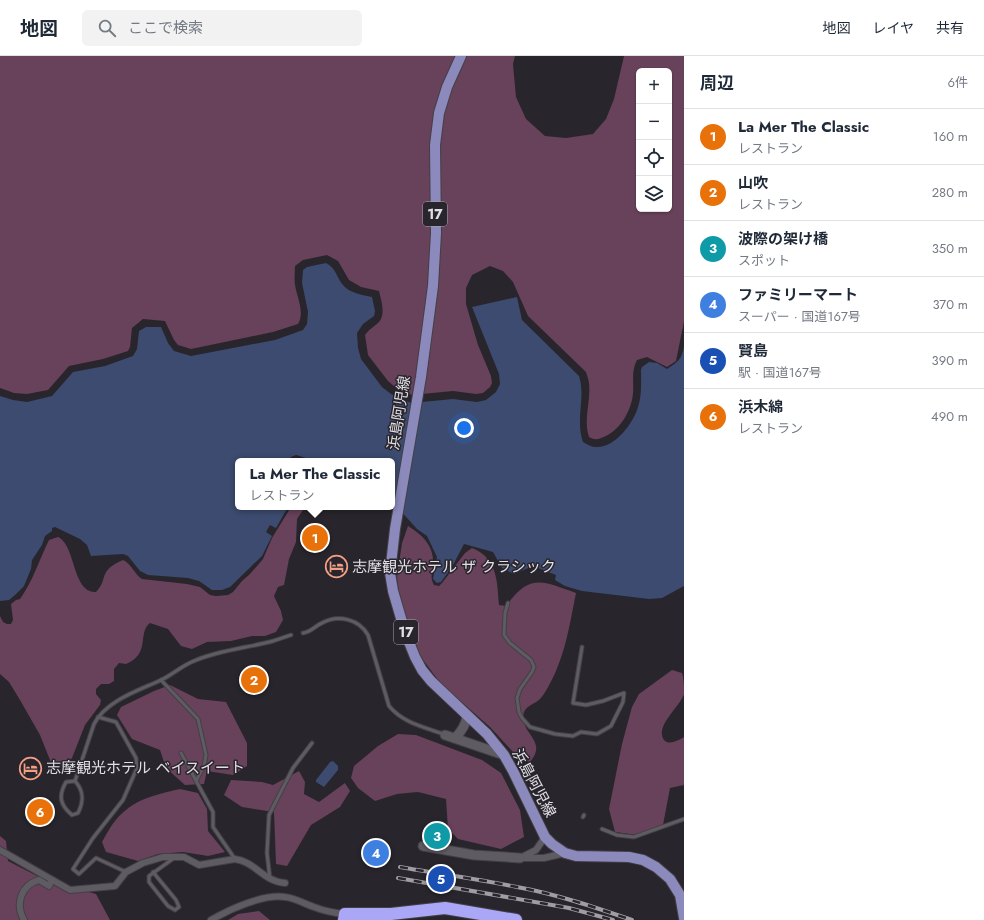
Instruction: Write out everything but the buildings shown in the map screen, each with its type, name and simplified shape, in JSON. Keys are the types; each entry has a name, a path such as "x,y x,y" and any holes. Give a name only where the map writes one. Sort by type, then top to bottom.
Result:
{"highway":[{"path":"344,917 382,917 445,908 516,920"}],"main road":[{"name":"浜島阿児線","path":"461,56 446,87 438,120 435,145 436,233 433,286 421,377 395,529 390,573 393,591 405,632 415,657 431,681 487,734 504,755 514,771 546,837 552,844 565,853 576,856 629,857 643,860 656,867 670,879 680,895 684,918"}],"street":[{"path":"455,738 466,724 467,716"},
{"path":"444,735 504,755"},
{"path":"520,858 536,850 546,837"},
{"path":"423,846 474,855 520,858 544,858 565,853"},
{"path":"0,850 70,890 115,886 126,872 143,863 163,857 184,857 199,865 235,860 249,863 270,879 285,883"},
{"path":"24,920 20,913 20,898 31,882 39,880 49,886 52,880"},
{"path":"211,920 226,911 246,903 276,897 285,897 344,917"}],"lane":[{"path":"508,603 505,613 504,635 510,643 531,660 534,667 520,690 517,698 519,712 530,727 556,734 573,736 581,732 598,734 611,726 623,702 624,693 603,701 586,705 573,703 582,648"},
{"path":"303,633 309,632 333,618 351,620 361,625 368,635 389,706 404,720 444,735"},
{"path":"75,781 94,724 106,708 161,680 180,667 194,661 230,650 291,635"},
{"path":"161,680 198,719 206,755 204,766 196,781"},
{"path":"98,717 116,722 136,758 137,768 123,800 93,838 73,869 79,874 96,858 126,872"},
{"path":"270,879 267,853 269,815 293,768 312,742"},
{"path":"181,753 213,812 213,827 235,860"},
{"path":"75,781 81,787 83,798 78,814 72,815 65,809 62,801 61,790 66,782 75,781"},
{"path":"602,828 617,835 634,837 684,819"},
{"path":"154,872 176,900 179,907 175,910 168,906 149,882 149,876 154,872 175,857"}],"shaded area":[{"path":"0,56 515,56 513,64 516,97 526,119 545,136 566,138 593,134 606,119 614,99 624,56 684,56 684,321 676,361 667,367 647,357 637,360 633,373 632,399 628,412 621,424 606,436 598,439 589,437 587,430 587,417 589,381 586,372 528,316 513,282 503,271 490,266 472,275 466,288 466,304 478,345 491,376 492,383 483,393 476,394 453,391 412,395 395,387 388,381 368,355 365,335 381,319 383,311 379,291 361,287 349,280 338,261 327,255 303,260 295,266 295,285 301,310 298,324 273,332 191,349 178,345 165,321 143,319 132,328 130,347 128,351 103,359 69,366 48,390 27,394 14,393 0,388"},
{"path":"289,510 303,510 297,519 296,542 289,559 284,585 278,587 274,596 281,611 283,620 276,632 265,636 252,636 231,641 207,642 192,649 181,646 168,629 150,623 146,627 141,649 134,660 126,664 119,663 114,669 114,681 109,684 101,684 96,689 96,694 101,700 100,705 85,725 72,758 64,766 59,768 52,765 40,735 20,700 9,682 0,674 0,616 3,622 11,624 13,620 11,604 20,599 25,592 49,540 58,537 64,542 82,585 88,590 96,592 102,583 106,572 115,564 123,560 129,564 142,579 187,584 200,587 210,595 216,596 228,595 233,592 263,559 272,538"},
{"path":"408,526 423,538 430,548 433,560 432,578 434,585 439,586 465,553 472,548 481,552 491,564 498,588 499,605 506,606 522,588 530,584 545,583 576,593 566,642 558,666 541,698 524,712 523,719 525,726 535,742 536,748 535,754 530,762 514,753 490,727 441,684 418,653 401,610 397,577 402,543"},
{"path":"672,670 682,673 684,681 684,694 667,719 662,730 662,735 663,739 668,742 675,742 684,737 684,785 670,788 663,825 644,836 615,832 609,809 622,744 632,707 639,694"},
{"path":"170,685 198,699 226,702 247,743 247,766 233,775 207,771 204,784 185,785 166,768 160,750 132,739 117,715 121,707"},
{"path":"398,734 416,735 482,760 501,773 520,810 524,837 501,849 458,839 448,829 446,799 418,792 397,794 375,801 358,788 351,778 354,766 378,746"},
{"path":"299,771 305,782 304,794 319,802 345,783 350,791 340,807 311,825 287,866 276,864 274,812 242,807 224,795 231,780 262,782 273,785"},
{"path":"180,789 198,793 207,809 208,831 225,852 208,856 183,852 158,854 138,861 106,852 102,842 111,826 129,808 144,799 161,793"},
{"path":"0,836 6,841 8,861 43,879 96,894 110,920 0,920"},
{"path":"259,911 270,920 228,920 238,914"}],"water":[{"path":"326,263 334,270 346,288 356,293 372,297 375,311 374,316 363,324 357,333 358,348 361,359 382,387 391,394 411,403 453,399 477,402 486,400 496,392 500,384 499,374 472,307 517,297 522,320 579,376 581,384 581,433 583,442 594,447 602,447 616,440 632,421 640,398 642,367 649,362 657,363 667,369 679,360 684,346 684,586 662,598 649,599 582,591 565,586 555,580 556,575 533,566 514,574 502,568 493,552 464,544 452,567 441,582 437,583 433,579 437,557 427,536 417,529 395,506 395,458 306,458 296,455 290,458 235,458 235,510 286,510 276,528 270,525 266,532 272,536 262,556 230,587 222,590 212,590 199,581 188,578 148,575 140,571 128,556 123,554 91,556 87,545 80,539 55,527 52,528 52,531 45,536 42,545 32,560 31,569 24,586 9,600 0,601 0,396 27,402 52,396 73,372 105,366 133,356 137,349 139,331 146,327 161,327 168,343 174,351 191,356 275,340 303,330 307,324 308,312 302,283 303,270 307,267"},
{"path":"333,761 338,766 338,770 324,787 316,782 316,780 330,762"}],"railway":[{"path":"400,867 488,881 546,893 632,920"},
{"path":"398,878 569,908 613,920"}],"place":[{"name":"La Mer The Classic","path":"315,538"},
{"name":"志摩観光ホテル ザ クラシック","path":"336,567"},
{"name":"山吹","path":"254,680"},
{"name":"志摩観光ホテル ベイスイート","path":"31,768"},
{"name":"浜木綿","path":"40,812"},
{"name":"波際の架け橋","path":"437,836"},
{"name":"ファミリーマート","path":"376,853"},
{"name":"賢島","path":"441,879"}]}
